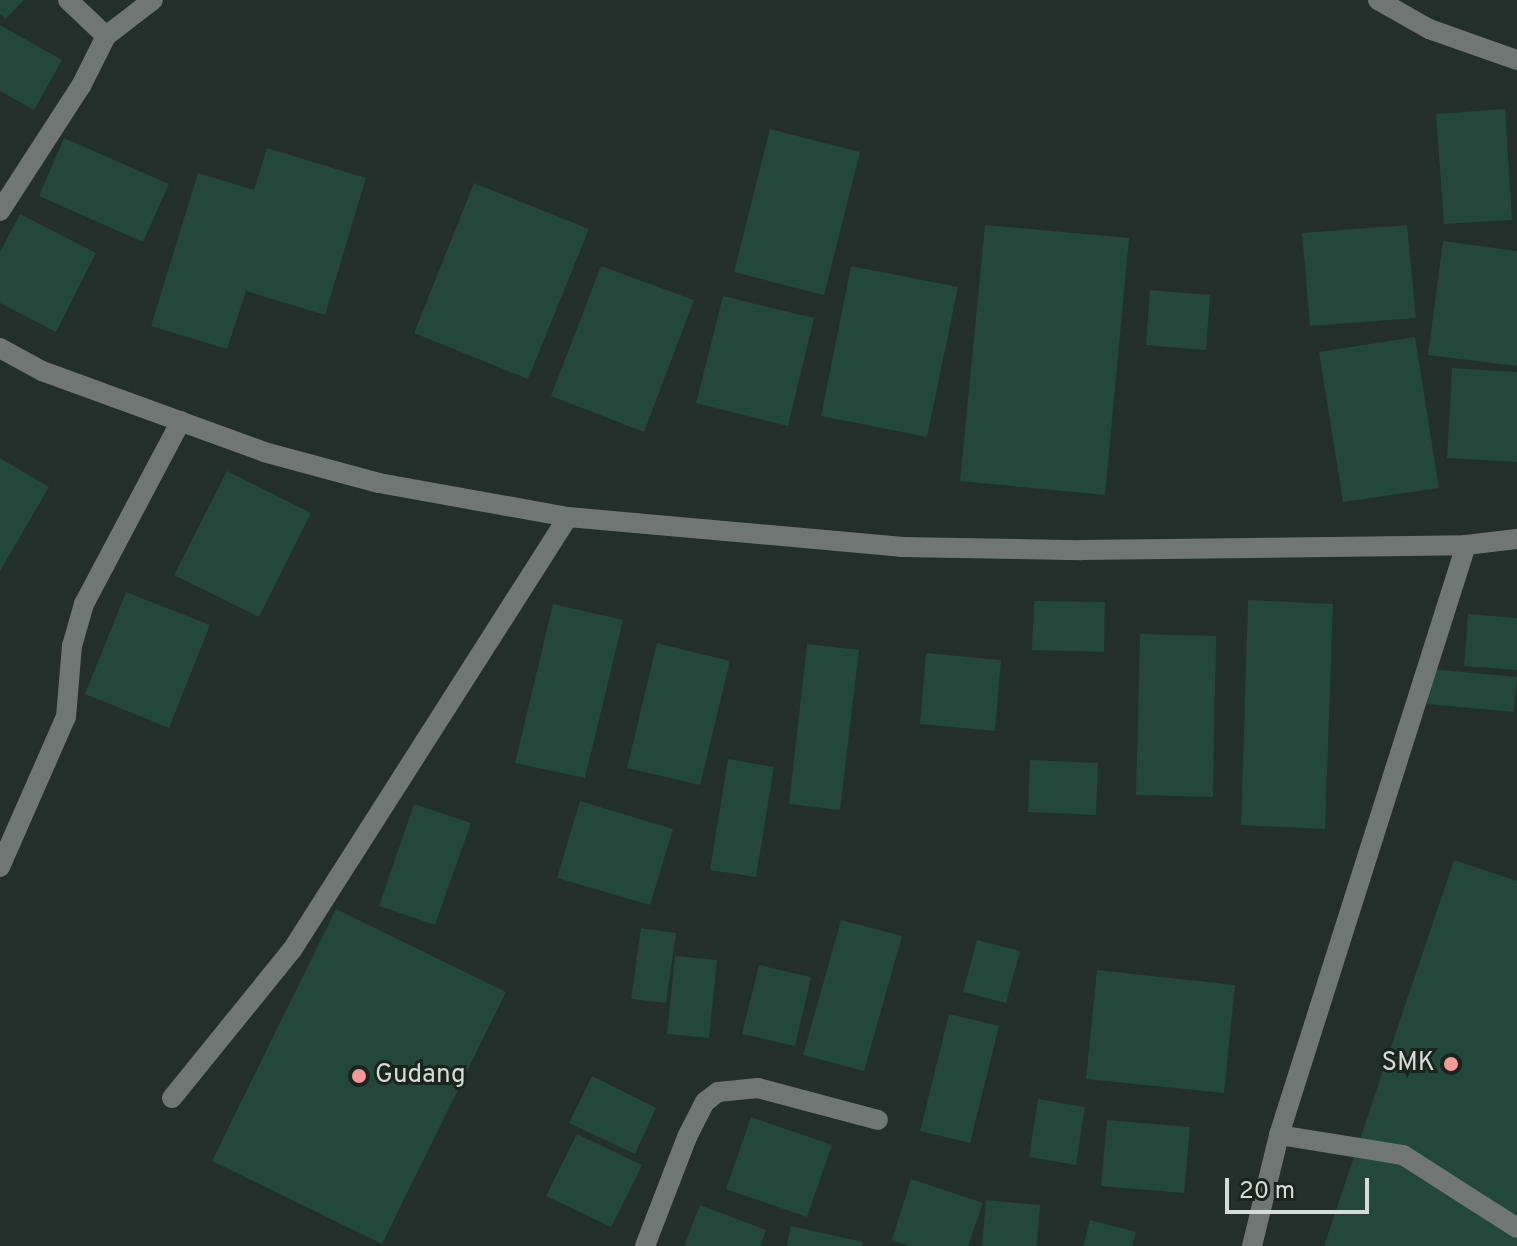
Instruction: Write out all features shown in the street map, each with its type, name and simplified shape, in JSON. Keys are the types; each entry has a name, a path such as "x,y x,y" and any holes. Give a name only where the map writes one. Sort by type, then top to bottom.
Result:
{"street":[{"path":"68,0 106,36"},
{"path":"0,211 81,86 106,36 153,0"},
{"path":"1378,0 1429,29 1517,60"},
{"path":"3,355 264,452 379,483 568,517 901,547 1466,545 1517,539"},
{"path":"0,867 66,717 72,646 84,604 181,421"},
{"path":"172,1098 292,950 568,517"},
{"path":"1252,1246 1279,1135 1466,545"},
{"path":"645,1246 687,1137 705,1102 718,1092 758,1088 878,1120"},
{"path":"1279,1135 1403,1155 1517,1228"}],"building":[{"path":"0,0 24,0 6,19 0,14"},
{"path":"0,25 62,60 34,110 0,91"},
{"path":"1505,109 1512,220 1444,224 1436,114"},
{"path":"770,129 860,152 824,295 734,272"},
{"path":"64,138 169,184 143,242 39,196"},
{"path":"267,148 366,178 325,315 246,291 227,349 151,326 198,173 254,190"},
{"path":"474,183 589,229 528,379 414,333"},
{"path":"20,214 96,253 56,332 0,303 0,252"},
{"path":"985,225 1129,238 1105,495 960,481"},
{"path":"1407,225 1416,318 1310,326 1302,233"},
{"path":"1443,241 1517,251 1517,366 1428,355"},
{"path":"601,266 694,300 644,432 551,396"},
{"path":"851,266 958,287 927,437 821,416"},
{"path":"1150,290 1210,295 1206,350 1146,345"},
{"path":"723,296 814,318 788,426 696,403"},
{"path":"1415,337 1439,488 1343,502 1319,352"},
{"path":"1452,368 1517,372 1517,462 1447,458"},
{"path":"0,458 49,487 0,571"},
{"path":"227,471 311,513 259,617 174,575"},
{"path":"126,592 210,625 169,728 85,694"},
{"path":"1248,600 1333,604 1325,829 1241,825"},
{"path":"1034,601 1105,602 1104,652 1032,650"},
{"path":"553,604 623,620 585,778 515,763"},
{"path":"1468,614 1517,618 1517,670 1464,666"},
{"path":"1140,634 1216,636 1213,797 1136,795"},
{"path":"657,643 730,661 700,785 627,768"},
{"path":"807,644 859,650 840,810 789,804"},
{"path":"926,653 1001,660 995,731 920,724"},
{"path":"1430,669 1517,677 1514,712 1427,704"},
{"path":"728,759 774,767 756,877 710,870"},
{"path":"1030,760 1098,763 1096,815 1028,812"},
{"path":"580,801 673,829 650,905 557,878"},
{"path":"414,804 471,823 435,925 379,906"},
{"name":"SMK","path":"1454,860 1517,881 1517,1246 1324,1246"},
{"name":"Gudang","path":"336,909 506,992 382,1244 212,1161"},
{"path":"841,920 902,936 864,1071 803,1055"},
{"path":"641,928 676,933 666,1003 631,999"},
{"path":"977,940 1020,951 1006,1003 963,992"},
{"path":"675,956 717,960 709,1038 667,1034"},
{"path":"759,965 811,977 795,1046 742,1034"},
{"path":"1097,970 1235,985 1224,1093 1086,1079"},
{"path":"949,1014 999,1026 970,1143 920,1131"},
{"path":"592,1076 656,1108 635,1154 569,1123"},
{"path":"1038,1099 1085,1107 1076,1165 1029,1157"},
{"path":"751,1117 832,1145 807,1217 726,1189"},
{"path":"1107,1120 1190,1127 1184,1193 1101,1186"},
{"path":"577,1134 642,1165 611,1227 546,1196"},
{"path":"911,1179 983,1203 968,1246 910,1246 892,1240"},
{"path":"986,1200 1040,1205 1037,1246 982,1246"},
{"path":"700,1205 766,1230 760,1246 684,1246"},
{"path":"1090,1220 1136,1232 1132,1246 1083,1246"},
{"path":"791,1226 863,1242 862,1246 787,1246"}],"place":[{"name":"SMK","path":"1451,1064"},
{"name":"Gudang","path":"359,1076"}]}
